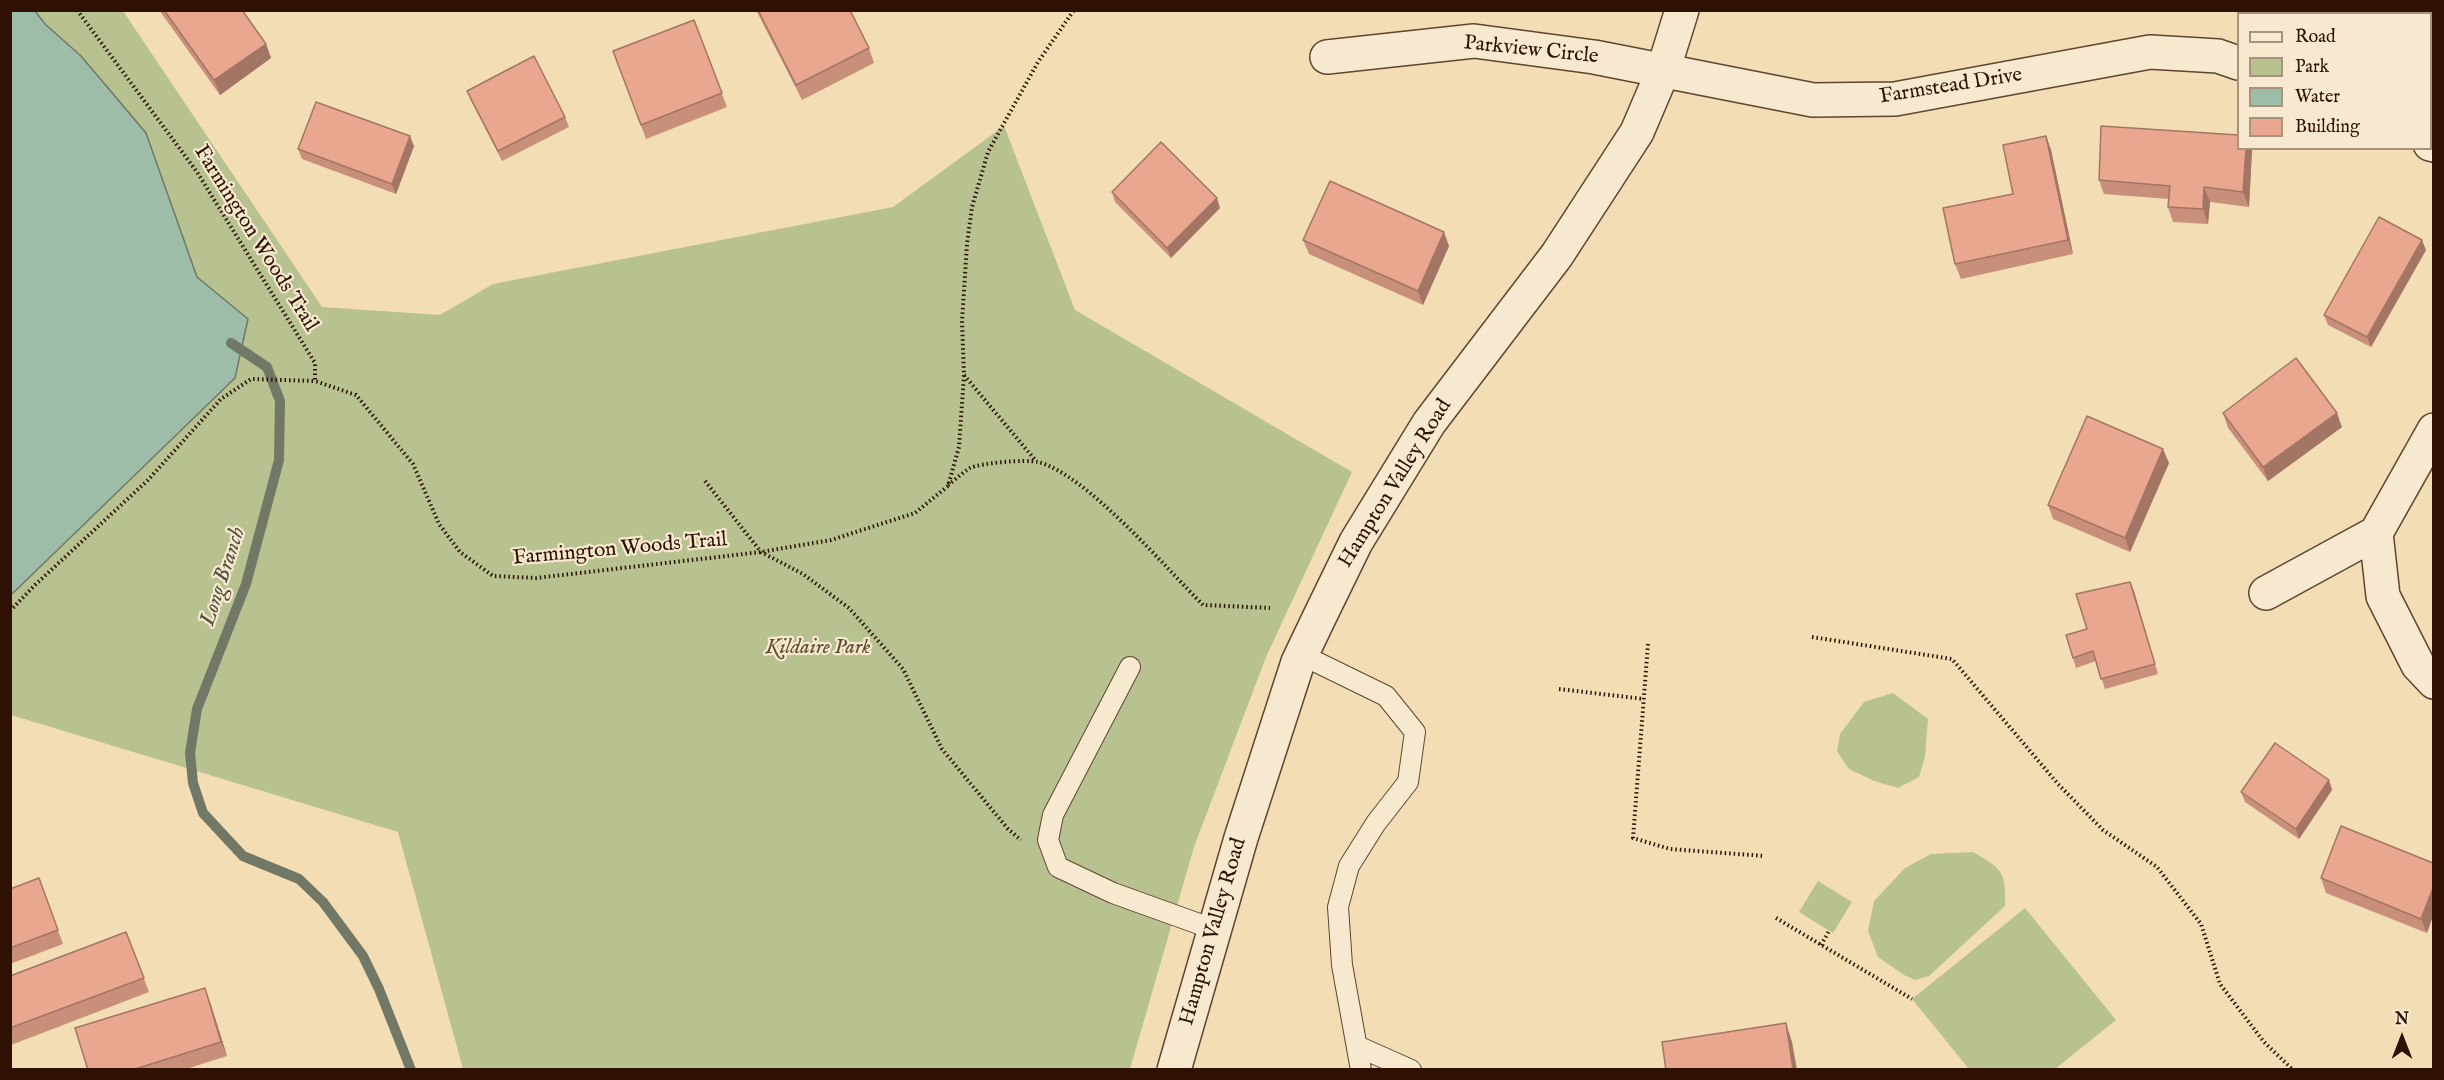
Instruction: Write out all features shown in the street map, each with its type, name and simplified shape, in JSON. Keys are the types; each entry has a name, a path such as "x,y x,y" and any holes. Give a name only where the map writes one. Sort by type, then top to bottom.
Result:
{"street":[{"name":"Hampton Valley Road","path":"1174,1070 1213,929 1302,655 1356,542 1429,423 1557,255 1636,132 1663,71 1682,10"},
{"name":"Parkview Circle","path":"1327,57 1474,41 1594,57 1663,71"},
{"name":"Farmstead Drive","path":"1663,71 1813,100 1848,100 1895,99 2150,52 2218,56 2237,63"},
{"path":"2266,593 2376,533 2433,430"},
{"path":"2376,533 2383,596 2418,665 2433,682"}],"lane":[{"path":"1302,655 1386,696 1415,732 1408,782 1376,823 1348,866 1338,907 1342,965 1361,1070"},
{"path":"1130,666 1053,815 1048,840 1058,867 1113,893 1213,929"},
{"path":"1357,1046 1411,1070"}],"path":[{"name":"Farmington Woods Trail","path":"78,10 197,172 315,363 315,381 356,395 413,464 439,524 460,552 493,576 536,578 761,552 831,540 915,513 971,467 1037,462"},
{"path":"948,486 959,447 964,375 962,321 972,207 988,152 1038,62 1074,10"},
{"path":"964,375 1037,462 1062,473 1104,505 1203,605 1270,608"},
{"path":"10,611 148,480 221,399 251,378 315,381"},
{"path":"705,481 761,552 803,574 849,608 903,669 942,749 1008,829 1029,846 1052,851"},
{"path":"1812,637 1952,659 2058,784 2103,830 2157,867 2201,924 2220,984 2264,1042 2293,1070"},
{"path":"1648,644 1633,838 1670,849 1765,856"},
{"path":"1559,689 1644,699"},
{"path":"1776,918 1912,999"},
{"path":"1821,945 1829,931"}],"green space":[{"name":"Kildaire Park","path":"10,11 123,11 322,307 440,315 493,284 893,207 1004,126 1075,310 1352,472 1266,657 1194,847 1130,1069 463,1069 398,832 11,715"},
{"path":"1893,693 1928,719 1925,757 1919,777 1898,788 1874,781 1849,769 1837,751 1840,734 1864,702"},
{"path":"1973,852 2000,872 2005,885 2005,906 1929,976 1915,980 1878,957 1868,931 1874,901 1905,868 1931,854"},
{"path":"1818,881 1852,902 1833,933 1799,912"},
{"path":"2025,908 2116,1020 2055,1069 1969,1069 1912,999"}],"water":[{"path":"10,11 35,11 45,24 81,56 146,133 197,277 248,319 235,378 11,595"}],"building":[{"path":"164,10 242,10 266,44 214,80"},
{"path":"758,10 850,10 869,48 796,85"},
{"path":"694,20 722,93 641,125 613,51"},
{"path":"534,56 565,117 498,151 467,91"},
{"path":"316,102 410,136 392,184 298,149"},
{"path":"2101,126 2237,135 2237,150 2246,150 2243,192 2204,187 2203,209 2168,207 2170,186 2099,180"},
{"path":"2046,136 2068,240 1955,264 1943,208 2013,194 2003,145"},
{"path":"1161,142 1217,198 1167,248 1112,192"},
{"path":"1330,181 1444,232 1418,291 1303,240"},
{"path":"2379,217 2422,240 2367,337 2324,315"},
{"path":"2296,358 2337,413 2263,467 2223,413"},
{"path":"2087,416 2163,449 2125,538 2048,505"},
{"path":"2130,582 2155,664 2101,679 2093,651 2073,658 2066,635 2087,629 2076,594"},
{"path":"2275,743 2329,780 2296,829 2241,792"},
{"path":"2341,826 2433,863 2433,888 2421,919 2321,878"},
{"path":"39,878 58,930 10,948 10,889"},
{"path":"126,932 144,978 10,1028 10,976"},
{"path":"205,988 221,1042 132,1070 88,1070 75,1028"},
{"path":"1786,1023 1793,1070 1666,1070 1662,1042"}],"waterway":[{"name":"Long Branch","path":"231,343 267,367 280,401 279,460 246,584 197,709 190,753 193,783 203,813 243,856 299,879 323,902 363,956 379,989 411,1070"}]}
